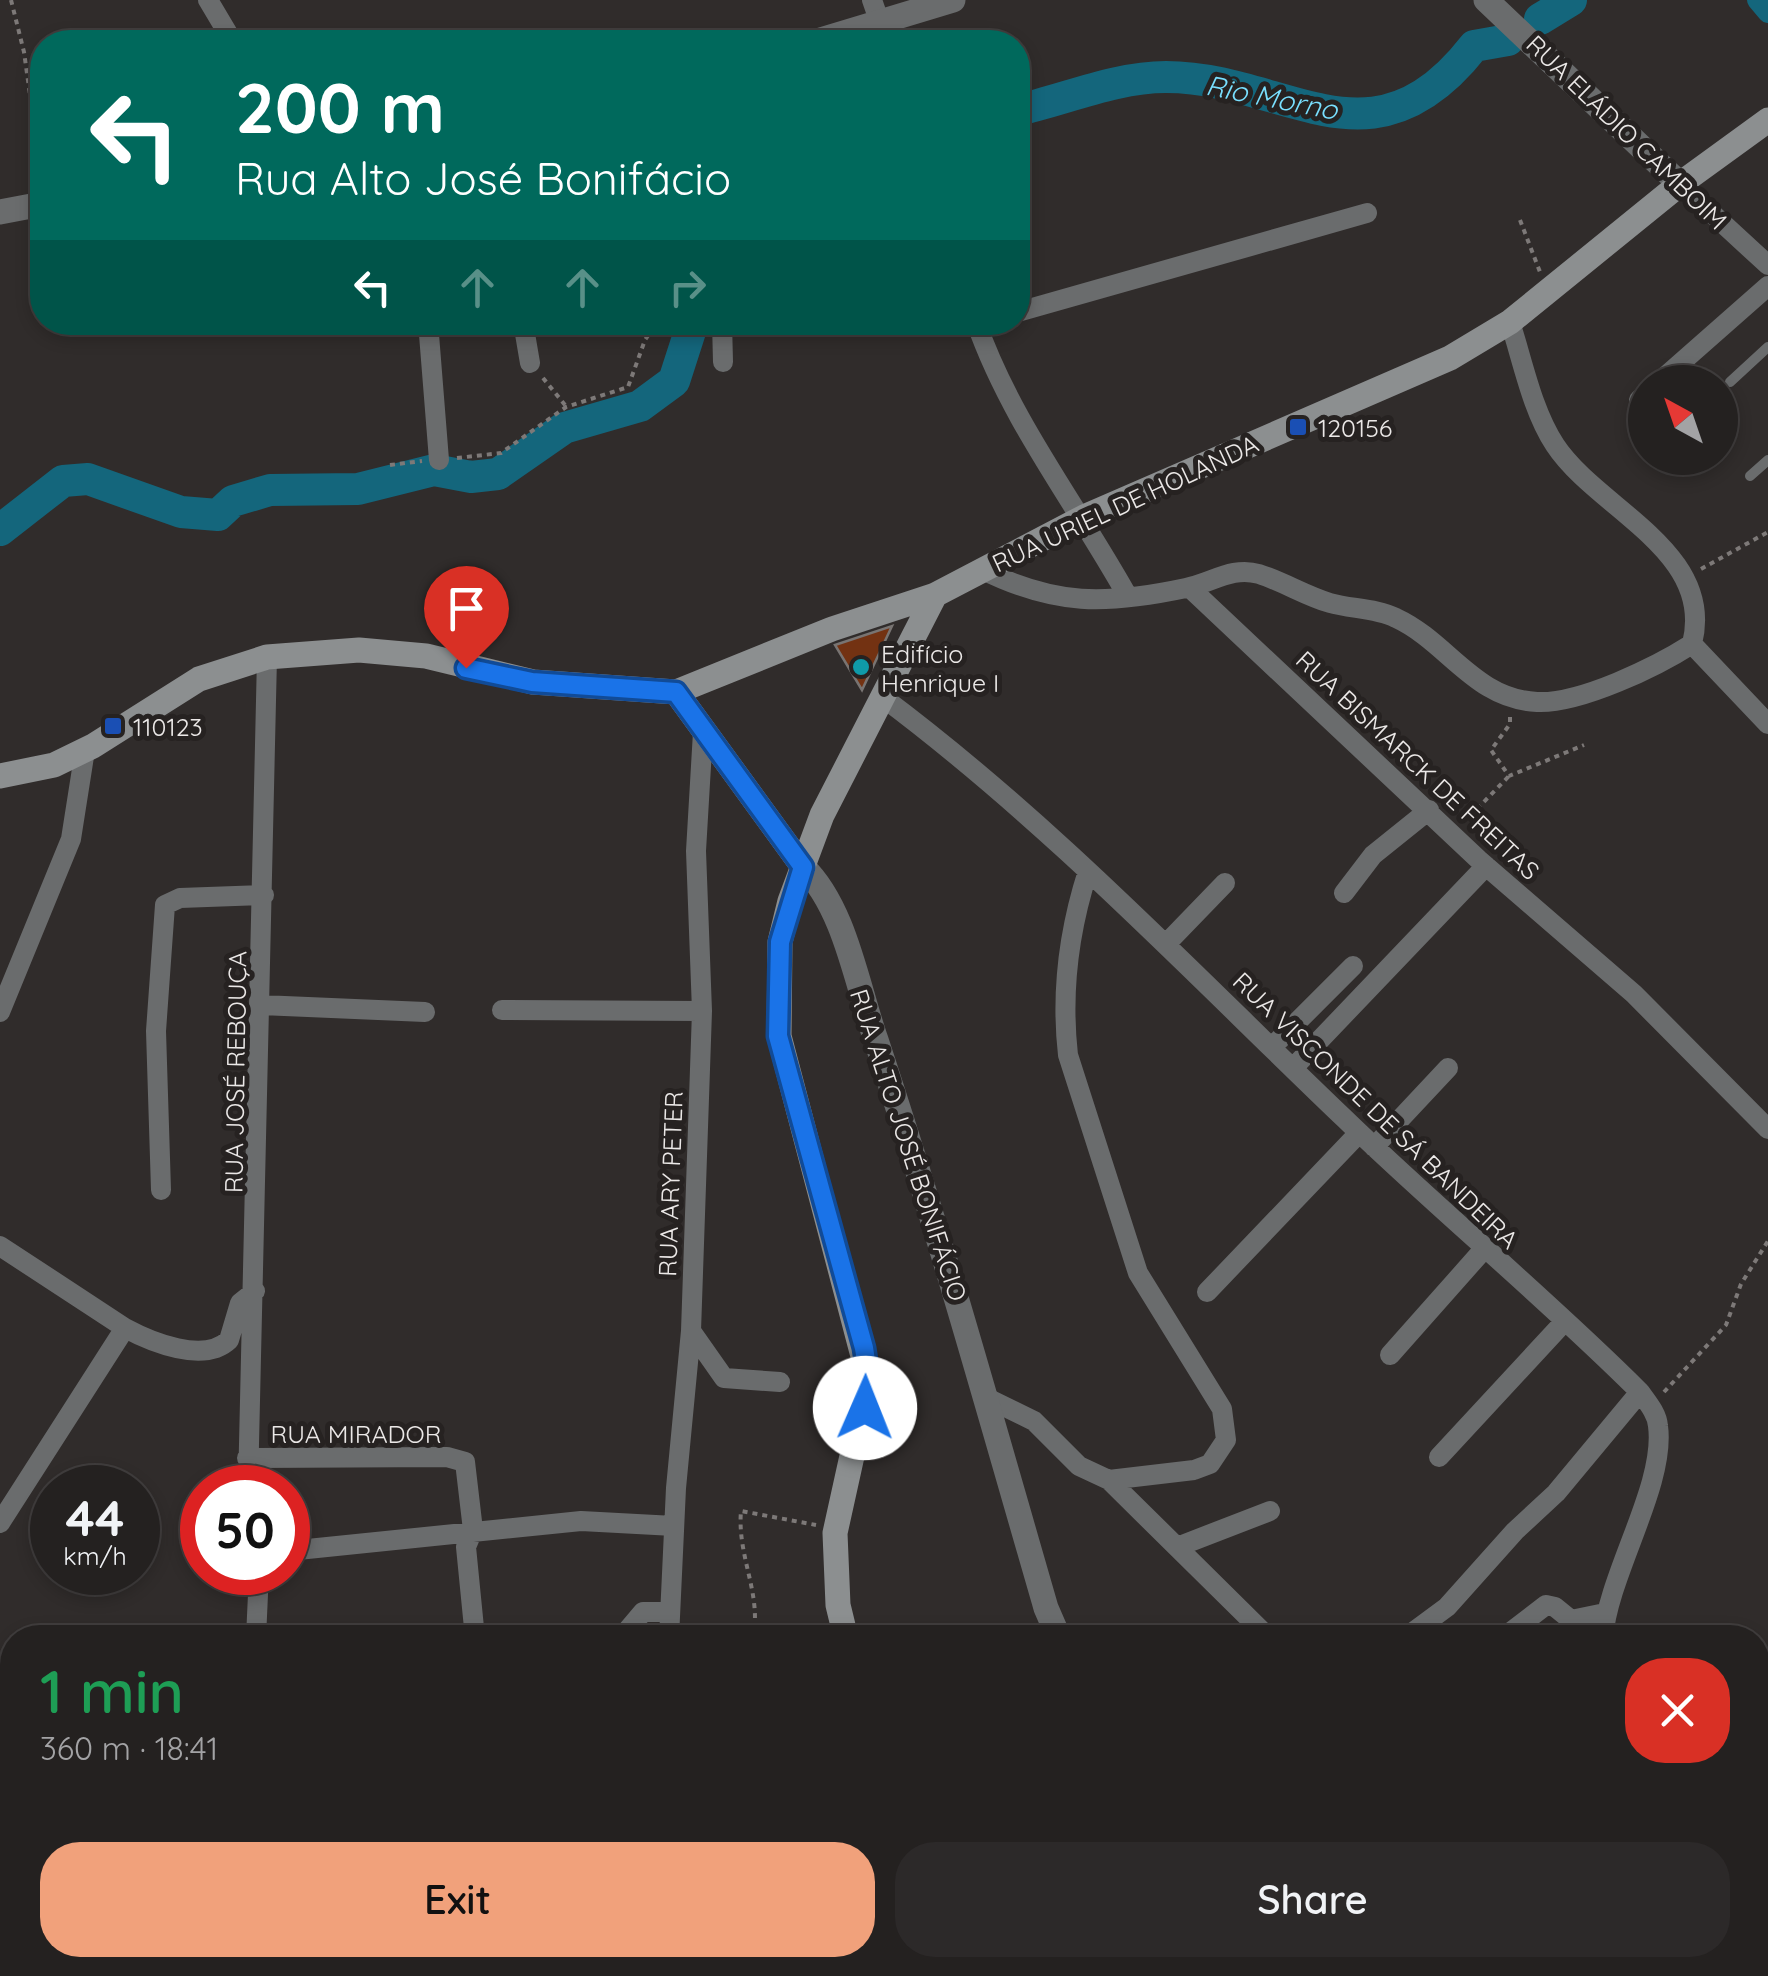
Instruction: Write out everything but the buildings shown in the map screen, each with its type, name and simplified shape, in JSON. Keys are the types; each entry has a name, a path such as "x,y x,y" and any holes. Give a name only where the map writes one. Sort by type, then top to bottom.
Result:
{"main road":[{"name":"RUA URIEL DE HOLANDA","path":"676,692 832,629 936,595 1084,517 1400,382 1478,344 1680,184 1768,120"},
{"path":"844,1625 834,1559 836,1528 869,1380 778,1036 780,942 822,815 880,696 936,595"},
{"path":"0,776 54,764 85,750 199,679 267,658 360,650 426,656 532,682 676,692"},
{"name":"RUA ALTO JOSÉ BONIFÁCIO","path":"676,692 803,867"}],"street":[{"path":"208,0 226,30"},
{"path":"838,30 876,11 953,0"},
{"name":"RUA ELÁDIO CAMBOIM","path":"1486,0 1768,265"},
{"path":"0,212 30,206"},
{"path":"1030,309 1367,213"},
{"path":"1678,365 1768,286"},
{"path":"980,570 1016,587 1069,602 1190,588 1220,576 1256,573 1329,602 1392,616 1412,626 1466,675 1509,697 1545,702 1626,677 1692,644 1699,618 1684,578 1646,532 1556,447 1541,419 1510,322"},
{"path":"429,335 439,460"},
{"path":"525,335 530,363"},
{"path":"722,335 723,362"},
{"path":"983,335 1010,404 1084,517 1128,597"},
{"name":"RUA BISMARCK DE FREITAS","path":"1190,588 1486,866 1634,994 1768,1129"},
{"path":"1692,644 1768,724"},
{"name":"RUA JOSÉ REBOUÇA","path":"247,1465 255,1291 267,658"},
{"name":"RUA VISCONDE DE SÁ BANDEIRA","path":"880,696 939,740 1088,871 1367,1140 1645,1399"},
{"name":"RUA ARY PETER","path":"669,1625 691,1331 702,1011 696,851 703,732"},
{"path":"0,1012 71,839 85,750"},
{"path":"1344,892 1373,855 1428,810"},
{"path":"1293,1068 1486,866"},
{"name":"RUA ALTO JOSÉ BONIFÁCIO","path":"803,867 817,880 846,950 956,1284 1053,1625"},
{"path":"1088,871 1072,919 1064,1020 1068,1055 1138,1273 1222,1409 1227,1425 1220,1453 1210,1464 1109,1480"},
{"path":"1166,943 1224,882"},
{"path":"161,1190 156,1030 165,905 180,898 264,895"},
{"path":"1272,1047 1353,966"},
{"path":"261,1005 424,1012"},
{"path":"502,1010 702,1011"},
{"path":"1207,1292 1448,1068"},
{"path":"0,1246 125,1328 180,1348 212,1350 229,1340 240,1304 255,1291"},
{"path":"1390,1355 1484,1249"},
{"path":"1438,1457 1565,1321"},
{"path":"0,1523 125,1328"},
{"path":"691,1331 724,1378 780,1382"},
{"path":"987,1398 1034,1421 1079,1466 1109,1480 1256,1625"},
{"path":"1423,1625 1447,1607 1515,1531 1645,1399 1659,1429 1658,1444 1644,1505 1604,1625"},
{"name":"RUA MIRADOR","path":"247,1458 460,1460 468,1466 473,1530 466,1548 474,1625"},
{"path":"1178,1546 1270,1511"},
{"path":"310,1549 581,1521 674,1526"},
{"path":"257,1625 258,1595"},
{"path":"1519,1625 1546,1605 1571,1620 1605,1613"},
{"path":"632,1625 643,1612 670,1612"}],"lane":[{"path":"1738,375 1768,347"},
{"path":"1750,476 1768,460"}],"path":[{"path":"11,0 22,41 30,100"},
{"path":"1520,220 1547,290"},
{"path":"390,465 500,454 566,407 628,386 648,335"},
{"path":"530,363 566,407"},
{"path":"1684,578 1768,532"},
{"path":"1509,697 1510,724 1491,750 1510,776"},
{"path":"1477,809 1510,776 1584,745"},
{"path":"1645,1399 1726,1325 1742,1284 1768,1241"},
{"path":"754,1625 756,1603 738,1541 741,1511 836,1528"}],"waterway":[{"name":"Rio Morno","path":"1540,19 1571,0"},
{"path":"1757,0 1768,13"},
{"name":"Rio Morno","path":"1030,107 1110,85 1166,77 1210,81 1327,111 1363,113 1400,106 1436,85 1474,46 1508,40"},
{"name":"Rio Morno","path":"0,530 63,481 88,479 181,512 218,515 233,501 270,490 358,489 434,470 471,477 498,474 564,428 640,406 674,381 689,335"}],"place":[{"name":"120156","path":"1298,427"},
{"name":"Edifício Henrique I","path":"861,667"},
{"name":"110123","path":"113,726"}],"route":[{"path":"466,668 532,682 676,692 803,867 780,942 778,1036 864,1348 869,1380 865,1408"}]}
